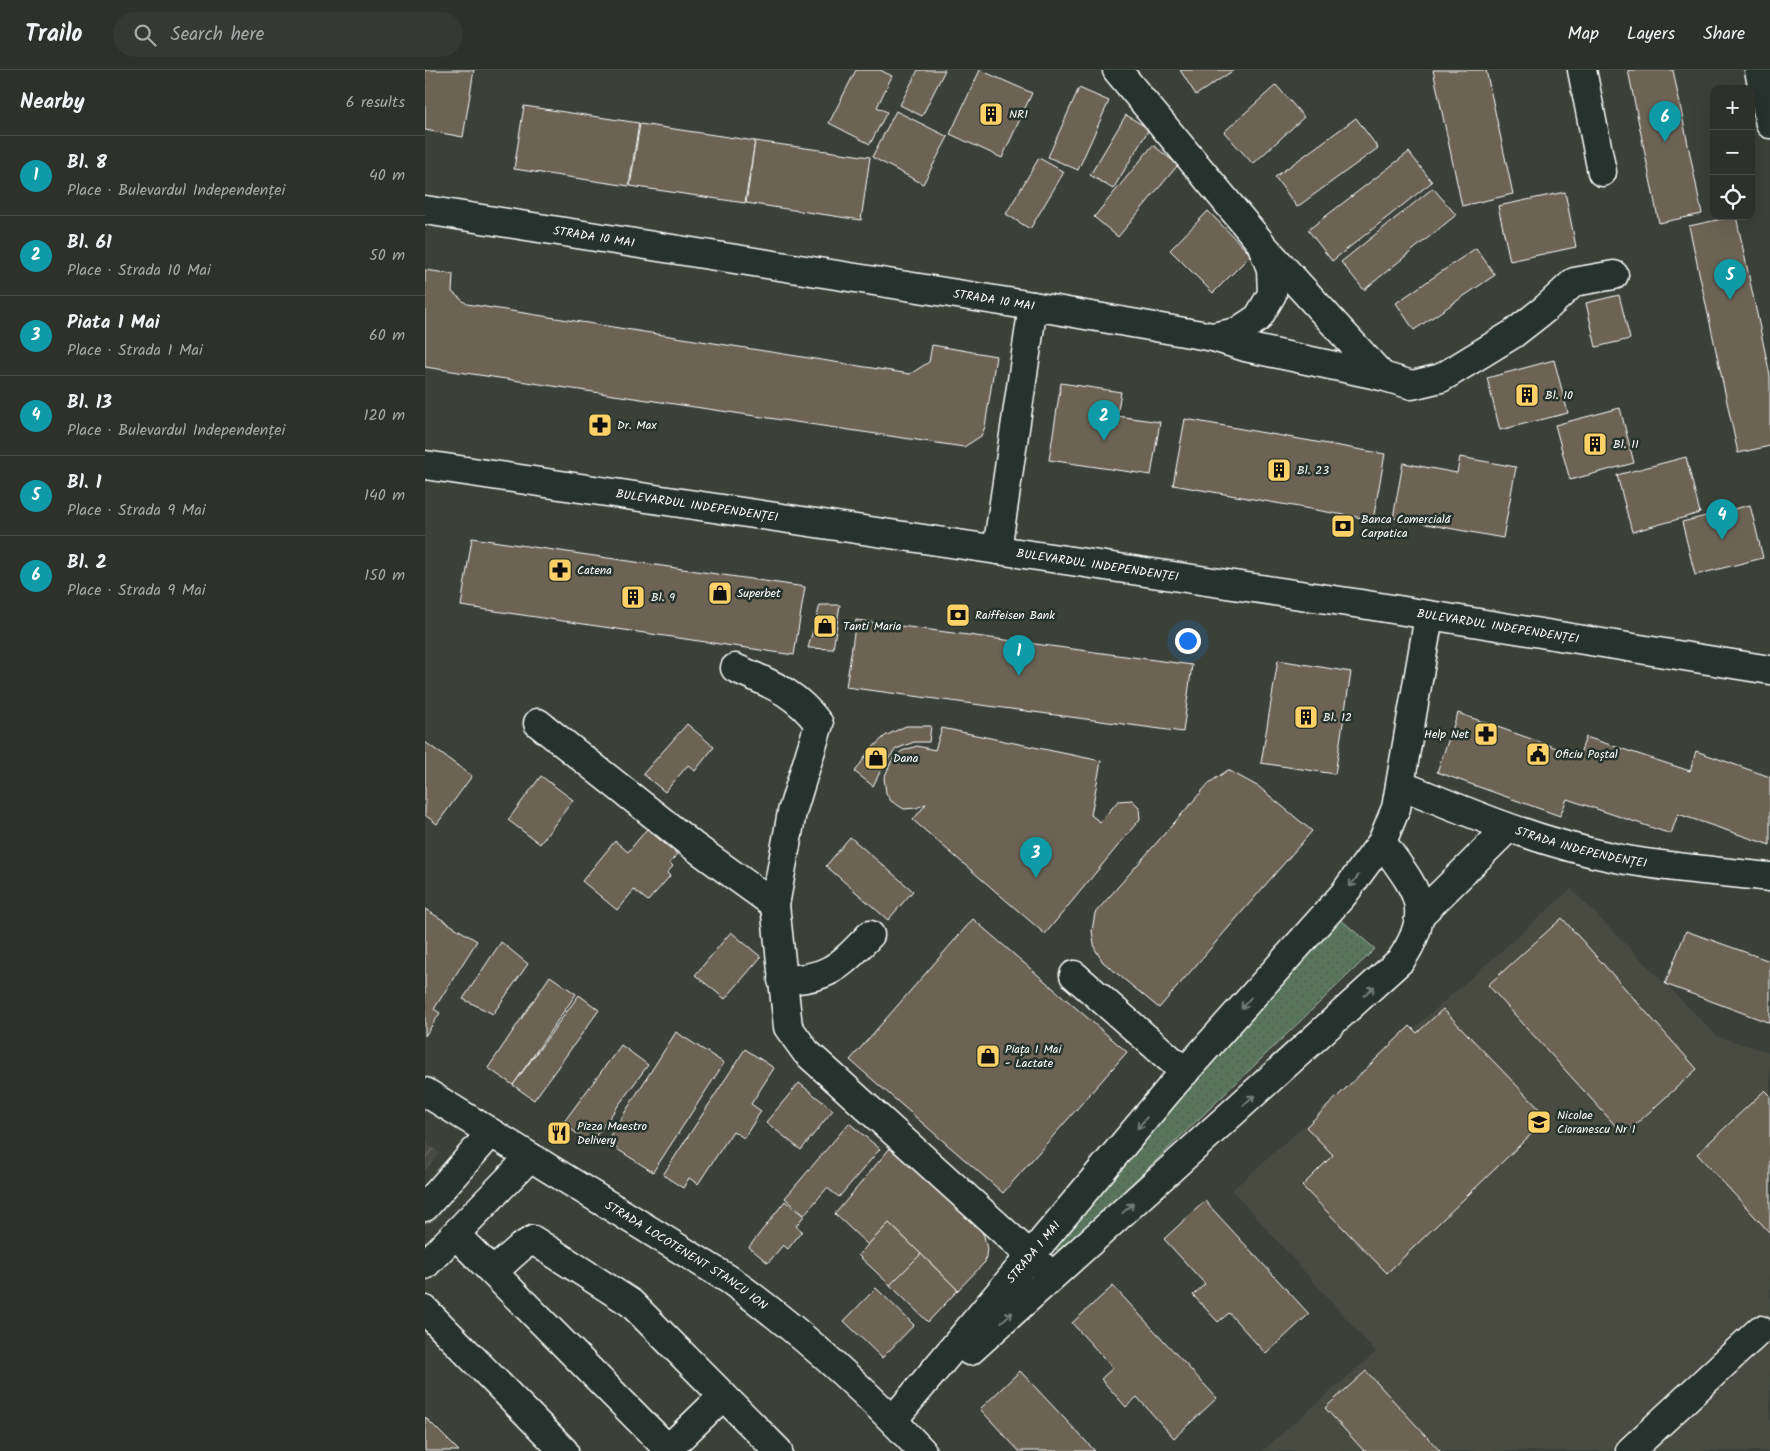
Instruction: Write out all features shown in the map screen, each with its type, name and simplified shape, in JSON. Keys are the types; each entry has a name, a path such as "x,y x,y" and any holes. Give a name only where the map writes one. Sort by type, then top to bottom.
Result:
{"street":[{"name":"STRADA 10 MAI","path":"425,210 1033,306 1213,337 1237,332 1258,318 1272,294 1271,269 1261,243 1117,70"},
{"path":"1582,70 1601,172"},
{"path":"1759,70 1770,124"},
{"path":"1261,243 1383,376"},
{"path":"1213,337 1245,347 1383,376 1412,385 1441,378 1513,334 1545,309 1574,282 1613,274"},
{"path":"997,550 1033,306"},
{"name":"BULEVARDUL INDEPENDENȚEI","path":"425,465 1361,604 1770,670"},
{"name":"STRADA 1 MAI","path":"893,1420 1179,1078 1343,896 1382,842 1396,808 1401,785 1429,616"},
{"path":"735,668 785,690 809,710 819,724 792,812 775,905 788,1027 806,1052 1053,1276"},
{"path":"538,723 692,845 775,905"},
{"name":"STRADA INDEPENDENȚEI","path":"1401,785 1508,828 1555,843 1616,858 1770,876"},
{"path":"893,1420 1390,972 1417,928 1508,828"},
{"path":"1382,842 1404,873 1418,900 1417,928"},
{"path":"782,980 804,980 823,976 847,959 870,935"},
{"path":"1074,974 1179,1078"},
{"name":"STRADA LOCOTENENT STANCU ION","path":"425,1092 730,1280 761,1303 840,1369 922,1451"},
{"path":"425,1206 491,1133"},
{"path":"425,1264 530,1157"},
{"path":"456,1234 668,1450 723,1396"},
{"path":"493,1272 521,1247 533,1240 631,1303 778,1451"},
{"path":"425,1310 565,1451"},
{"path":"1630,1451 1760,1330"}],"shaded area":[{"name":"Nicolae Cioranescu Nr 1","path":"1571,889 1717,1036 1770,1053 1770,1451 1262,1451 1376,1352 1232,1190"},
{"path":"425,1142 440,1153 425,1170"}],"green space":[{"path":"1339,918 1375,949 1060,1253 1053,1245"}],"building":[{"path":"425,70 474,70 463,137 425,130"},
{"path":"856,70 880,70 892,76 877,107 887,112 870,144 829,123"},
{"path":"918,70 945,70 922,116 900,105"},
{"name":"NR1","path":"980,70 1032,93 1002,158 950,134"},
{"path":"1180,70 1234,70 1196,95"},
{"path":"1433,70 1486,70 1513,194 1462,206"},
{"path":"1628,70 1673,70 1702,214 1659,223"},
{"path":"1276,85 1304,117 1253,164 1224,132"},
{"path":"1079,88 1109,101 1078,170 1048,157"},
{"path":"524,106 639,123 629,186 514,169"},
{"path":"896,111 948,137 923,184 872,157"},
{"path":"1126,115 1149,129 1113,189 1090,175"},
{"path":"1356,118 1378,148 1297,207 1275,177"},
{"path":"640,124 755,141 745,203 630,186"},
{"path":"755,141 870,157 861,220 746,203"},
{"path":"1153,145 1178,165 1118,237 1094,217"},
{"path":"1409,152 1432,182 1332,261 1308,230"},
{"path":"1039,158 1064,172 1030,229 1006,214"},
{"path":"1433,188 1456,215 1364,290 1341,262"},
{"path":"1565,192 1576,247 1510,261 1498,206"},
{"path":"1208,211 1251,255 1213,293 1170,250"},
{"path":"1717,220 1737,220 1770,375 1770,446 1738,453 1689,226"},
{"path":"1476,248 1495,275 1414,330 1396,303"},
{"path":"425,270 453,274 452,292 467,304 910,374 929,362 932,345 996,356 985,427 981,436 964,447 425,367"},
{"path":"1619,295 1630,339 1596,347 1586,303"},
{"name":"Bl. 10","path":"1554,360 1568,413 1500,430 1487,378"},
{"path":"1061,383 1121,392 1117,416 1160,422 1151,475 1049,460"},
{"name":"Bl. 11","path":"1620,408 1634,463 1570,480 1555,425"},
{"name":"Bl. 23","path":"1185,419 1385,454 1373,520 1173,485"},
{"path":"1460,457 1516,467 1503,538 1393,518 1403,463 1457,473"},
{"path":"1686,457 1700,513 1632,532 1617,475"},
{"path":"1750,505 1763,558 1695,575 1682,522"},
{"name":"Bl. 9","path":"472,538 805,587 794,655 461,606"},
{"name":"Tanti Maria","path":"820,605 840,605 833,649 808,648"},
{"path":"856,620 1192,665 1183,732 846,687"},
{"name":"Bl. 12","path":"1278,660 1351,672 1335,774 1261,763"},
{"path":"1458,713 1579,756 1586,737 1690,771 1696,751 1770,777 1770,845 1678,814 1671,834 1567,799 1560,816 1437,772"},
{"path":"687,724 714,747 695,771 688,765 665,792 643,774"},
{"name":"Dana","path":"906,726 931,726 929,742 914,742 896,749 883,766 873,786 855,772 869,751 885,736"},
{"path":"942,728 1101,761 1091,815 1100,822 1118,801 1132,800 1139,807 1140,819 1045,934 913,820 926,804 916,808 904,809 891,801 886,793 884,778 892,760 902,751 917,746 935,750"},
{"path":"425,742 472,776 437,824 425,815"},
{"path":"1228,770 1259,787 1312,831 1159,1008 1103,962 1095,949 1092,931 1095,913 1209,783"},
{"path":"541,776 573,800 540,844 508,820"},
{"path":"647,829 677,854 670,863 673,866 667,873 670,876 648,901 634,890 617,910 582,881 615,841 628,852"},
{"path":"850,837 913,891 888,920 826,866"},
{"path":"425,909 477,941 434,1009 440,1013 425,1036"},
{"path":"1562,918 1697,1069 1624,1135 1488,985"},
{"name":"Piața 1 Mai - Lactate","path":"973,919 1127,1052 1003,1193 850,1060"},
{"path":"1686,931 1770,961 1770,1023 1665,984"},
{"path":"731,932 761,957 725,999 695,975"},
{"path":"501,942 528,964 493,1014 463,999"},
{"path":"550,976 576,994 513,1085 488,1068"},
{"path":"579,995 599,1010 534,1100 513,1085"},
{"path":"1443,1009 1548,1118 1387,1273 1302,1186 1333,1155 1306,1127 1410,1026 1417,1033"},
{"path":"676,1032 724,1063 653,1172 606,1142"},
{"path":"621,1045 648,1065 590,1144 563,1123"},
{"path":"745,1049 774,1068 751,1104 761,1111 744,1138 733,1131 698,1184 689,1178 683,1188 663,1175"},
{"path":"799,1083 833,1110 801,1150 766,1122"},
{"path":"1765,1090 1770,1095 1770,1233 1697,1154"},
{"path":"849,1123 880,1149 839,1197 827,1188 804,1215 785,1198"},
{"path":"891,1147 977,1223 984,1236 987,1249 985,1262 958,1290 889,1223 868,1245 835,1214"},
{"path":"785,1201 804,1216 796,1226 802,1231 788,1249 783,1245 768,1263 749,1247"},
{"path":"1205,1201 1309,1314 1266,1354 1229,1313 1218,1322 1193,1295 1205,1284 1164,1239"},
{"path":"889,1223 921,1254 890,1285 858,1255"},
{"path":"921,1254 958,1290 928,1322 890,1285"},
{"path":"1113,1286 1217,1398 1174,1438 1137,1397 1126,1407 1101,1379 1113,1368 1072,1323"},
{"path":"876,1288 914,1325 882,1358 844,1321"},
{"path":"1020,1371 1095,1451 1019,1451 980,1409"},
{"path":"1366,1371 1440,1451 1364,1451 1325,1408"},
{"path":"425,1417 459,1451 425,1451"}],"place":[{"name":"NR1","path":"991,114"},
{"name":"Bl. 2","path":"1665,142"},
{"name":"Bl. 1","path":"1730,300"},
{"name":"Bl. 10","path":"1527,395"},
{"name":"Dr. Max","path":"600,425"},
{"name":"Bl. 61","path":"1104,441"},
{"name":"Bl. 11","path":"1595,444"},
{"name":"Bl. 23","path":"1279,470"},
{"name":"Banca Comercială Carpatica","path":"1343,526"},
{"name":"Bl. 13","path":"1722,540"},
{"name":"Catena","path":"560,570"},
{"name":"Superbet","path":"720,593"},
{"name":"Bl. 9","path":"633,597"},
{"name":"Raiffeisen Bank","path":"958,615"},
{"name":"Tanti Maria","path":"825,626"},
{"name":"Bl. 8","path":"1019,676"},
{"name":"Bl. 12","path":"1306,717"},
{"name":"Help Net","path":"1486,734"},
{"name":"Oficiu Poștal","path":"1538,754"},
{"name":"Dana","path":"876,758"},
{"name":"Piata 1 Mai","path":"1036,878"},
{"name":"Piața 1 Mai - Lactate","path":"988,1056"},
{"name":"Nicolae Cioranescu Nr 1","path":"1539,1122"},
{"name":"Pizza Maestro Delivery","path":"559,1133"}]}
